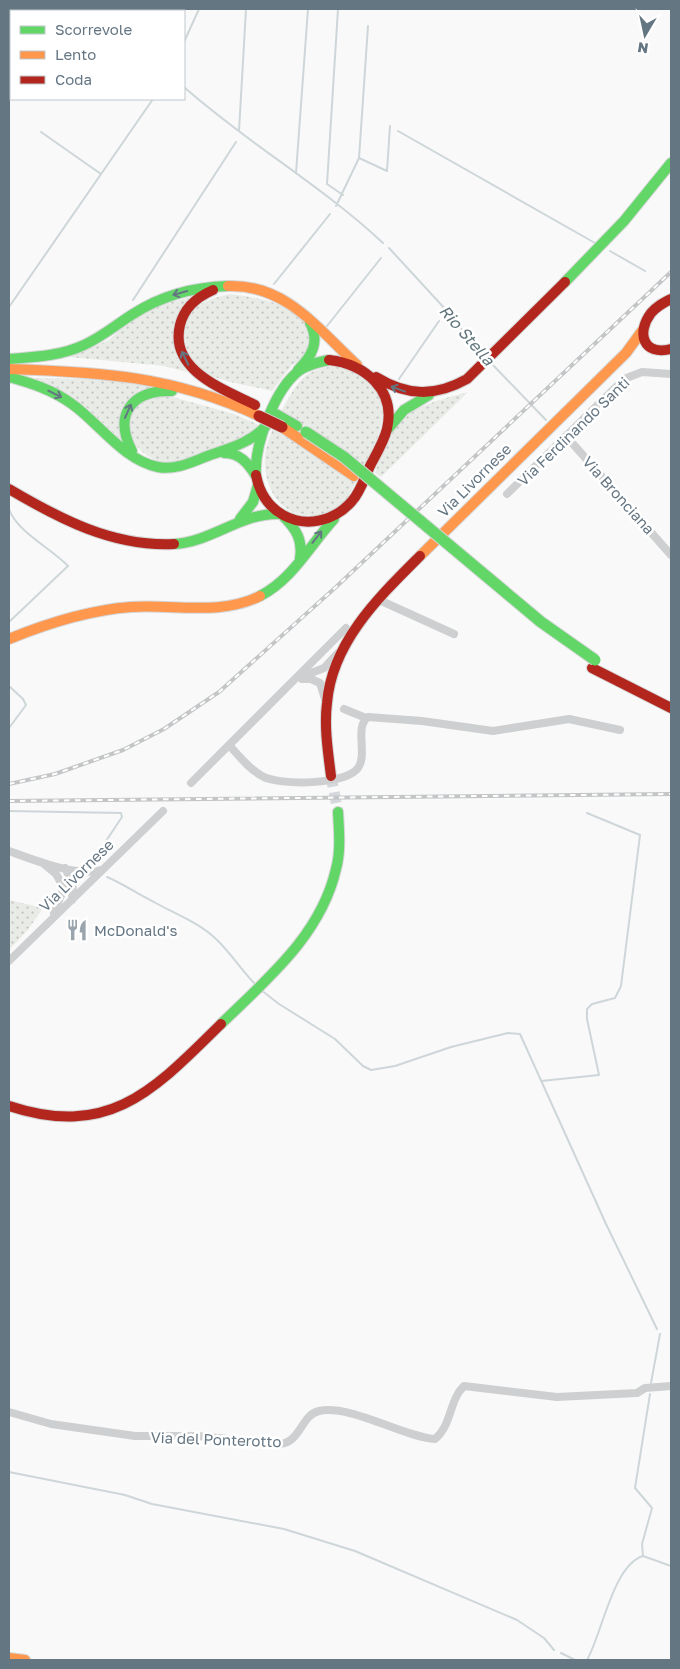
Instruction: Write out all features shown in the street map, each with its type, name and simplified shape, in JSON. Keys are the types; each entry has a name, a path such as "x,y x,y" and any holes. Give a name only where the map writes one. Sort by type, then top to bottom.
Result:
{"main road":[{"path":"9,639 22,633 74,617 127,607 237,604 256,598 275,587 318,536 356,496 386,433 404,410 435,392 460,383 489,357 594,254 629,216 671,163"},
{"path":"228,287 208,292 187,309 179,327 180,347 185,361 194,372 258,409 354,476 555,643 593,664 671,699"},
{"path":"9,360 50,355 74,349 92,341 133,314 158,301 187,291 228,287 252,288 273,294 304,314 380,388 386,401 388,420 386,433"},
{"name":"Via Livornese","path":"347,636 377,599 626,353 642,331 646,321 664,302 671,299"},
{"path":"239,521 251,506 257,480 256,457 281,390 312,355 316,341 314,329 304,314"},
{"path":"642,331 644,342 652,349"},
{"path":"626,353 640,349 652,349 663,352 671,349"},
{"path":"9,360 115,366 142,370 192,381 258,409"},
{"path":"298,370 323,360 335,360 361,368 399,390 418,394 435,392"},
{"path":"9,369 106,373 135,377 194,390 229,402"},
{"path":"9,377 44,389 71,403 135,456 148,465 161,468 180,466 248,442 266,426"},
{"path":"135,456 126,442 124,420 131,405 143,394 157,390 166,390 229,402 276,414 344,457 593,664 630,689 671,708"},
{"path":"215,453 238,455 245,461 257,480 264,498 294,528 300,539 301,551 298,562"},
{"path":"9,489 77,526 136,543 162,544 196,540 216,534 239,521 259,513 281,515 309,523 337,515"},
{"path":"331,776 325,734 326,707 333,670 347,636"},
{"path":"9,1106 37,1115 70,1118 97,1115 128,1104 169,1076 300,945 326,904 339,859 340,835 338,812"},
{"path":"9,1658 25,1660"}],"street":[{"name":"Via Ferdinando Santi","path":"508,494 620,383 630,376 642,372 671,374"},
{"name":"Via Bronciana","path":"566,436 622,497 671,555"},
{"path":"377,599 454,634"},
{"name":"Via Livornese","path":"295,680 324,668 347,636"},
{"name":"Via Livornese","path":"191,783 295,680 347,636"},
{"path":"295,680 307,678 320,683 326,707"},
{"path":"344,709 366,718 422,721 493,731 569,719 620,730"},
{"path":"229,745 251,768 268,779 283,781 339,780 352,774 360,765 363,726 366,718"},
{"name":"Via Livornese","path":"9,962 163,811"},
{"path":"9,851 65,868 92,873 103,870"},
{"path":"41,862 56,874 64,888 60,902 46,925"},
{"path":"65,868 73,882 72,900"},
{"name":"Via del Ponterotto","path":"9,1412 51,1424 135,1436 198,1436 280,1444 286,1443 296,1436 312,1414 325,1410 385,1423 426,1438 435,1439 446,1426 456,1398 464,1386 557,1397 637,1394 645,1388 671,1386"}],"shaded area":[{"path":"230,294 262,299 285,307 303,319 310,330 313,343 304,359 292,365 272,391 209,375 194,363 189,354 185,335 189,317 203,303"},
{"path":"197,296 176,356 187,372 164,366 70,357 109,340 128,322 162,304"},
{"path":"335,366 356,372 372,384 380,398 382,412 380,428 369,459 346,501 333,511 324,514 297,514 288,510 274,496 265,467 266,448 279,415 297,385 310,373"},
{"path":"29,378 103,379 152,387 138,391 122,441 86,407"},
{"path":"468,392 381,477 375,473 389,438 402,419 419,408"},
{"path":"169,396 234,414 261,426 251,435 241,440 192,458 173,462 155,460 138,447 132,438 129,429 130,419 134,410 143,402"},
{"path":"9,900 43,908 27,931 9,950"}],"waterway":[{"name":"Rio Stella","path":"185,40 199,9"},
{"path":"239,131 246,9"},
{"path":"296,173 308,9"},
{"path":"338,9 327,184 343,195"},
{"path":"336,206 359,158 368,26"},
{"name":"Rio Stella","path":"185,88 233,127 335,202 383,243"},
{"path":"9,307 152,100"},
{"path":"359,158 387,171 390,126"},
{"path":"398,131 595,243"},
{"path":"41,132 101,174"},
{"path":"133,300 236,142"},
{"path":"274,284 330,214"},
{"name":"Rio Stella","path":"389,248 447,311 483,356"},
{"path":"610,251 645,271"},
{"path":"327,326 381,258"},
{"path":"399,379 439,321"},
{"name":"Rio Stella","path":"490,362 546,420"},
{"path":"9,509 19,525 68,566 9,622"},
{"path":"9,686 23,699 26,705 9,728"},
{"path":"9,811 121,813 122,817 100,850 92,868"},
{"path":"541,1081 599,1075 587,1019 587,1009 592,1004 615,998 621,986 640,835 587,813"},
{"path":"107,877 209,933 227,950 256,985"},
{"path":"261,990 279,1004 335,1039 363,1066 371,1070 395,1066 451,1047 508,1033 520,1034 606,1224 657,1329"},
{"path":"651,1383 660,1334"},
{"path":"643,1556 642,1544 652,1508 635,1488 650,1394"},
{"path":"9,1472 125,1495 152,1504 284,1529 355,1551 517,1620 544,1638 554,1650"},
{"path":"587,1660 609,1602 624,1572 633,1562 643,1556 671,1566"},
{"path":"561,1653 575,1660"}],"tunnel":[{"path":"331,776 338,812"}],"railway":[{"path":"9,784 55,774 123,750 164,729 219,692 336,587 671,272"},
{"path":"9,801 671,794"}],"traffic: fast":[{"path":"565,282 624,221 671,163"},
{"path":"9,359 66,352 97,338 133,314 166,297 203,288 228,286"},
{"path":"298,370 311,354 313,348 314,336 310,323"},
{"path":"256,475 256,463 262,433 282,390 300,370 318,362 329,360"},
{"path":"9,377 42,388 65,399 123,449 145,463 158,467 172,468 193,462 248,440 266,426"},
{"path":"132,451 125,426 126,415 130,407 146,395 172,391"},
{"path":"388,429 404,410 429,395"},
{"path":"276,414 297,426"},
{"path":"306,432 344,457 541,622 595,660"},
{"path":"224,453 230,453 239,457 250,467 256,476"},
{"path":"240,519 253,502 258,485"},
{"path":"174,544 201,538 253,518 280,514"},
{"path":"284,517 298,535 301,552 300,558"},
{"path":"260,596 272,589 292,571 334,519"},
{"path":"221,1024 274,973 305,935 318,915 329,893 338,862 338,812"}],"traffic: slow":[{"path":"228,286 249,287 267,292 284,301 300,311 357,365"},
{"path":"420,556 626,353 642,331"},
{"path":"9,369 75,372 167,384 197,392 259,416"},
{"path":"282,427 354,476"},
{"path":"9,639 54,623 100,611 147,606 197,608 229,606 260,596"},
{"path":"9,1658 25,1660"}],"traffic: jam":[{"path":"376,377 399,388 421,392 444,389 467,379 565,282"},
{"path":"213,290 192,304 182,319 179,341 183,354 190,366 201,376 214,385 255,405"},
{"path":"671,299 651,313 646,321 643,335 648,346 661,350 671,349"},
{"path":"256,475 259,487 268,503 283,515 301,521 310,522 329,518 345,508 358,493 386,433 389,415 387,402 375,381 366,373 355,367 329,360"},
{"path":"259,416 282,427"},
{"path":"9,489 48,511 108,536 151,544 174,544"},
{"path":"331,776 326,712 331,681 338,660 348,640 374,604 420,556"},
{"path":"592,668 671,708"},
{"path":"9,1106 44,1115 75,1116 103,1112 128,1102 151,1088 197,1048 221,1024"}],"place":[{"name":"McDonald's","path":"77,930"}]}
